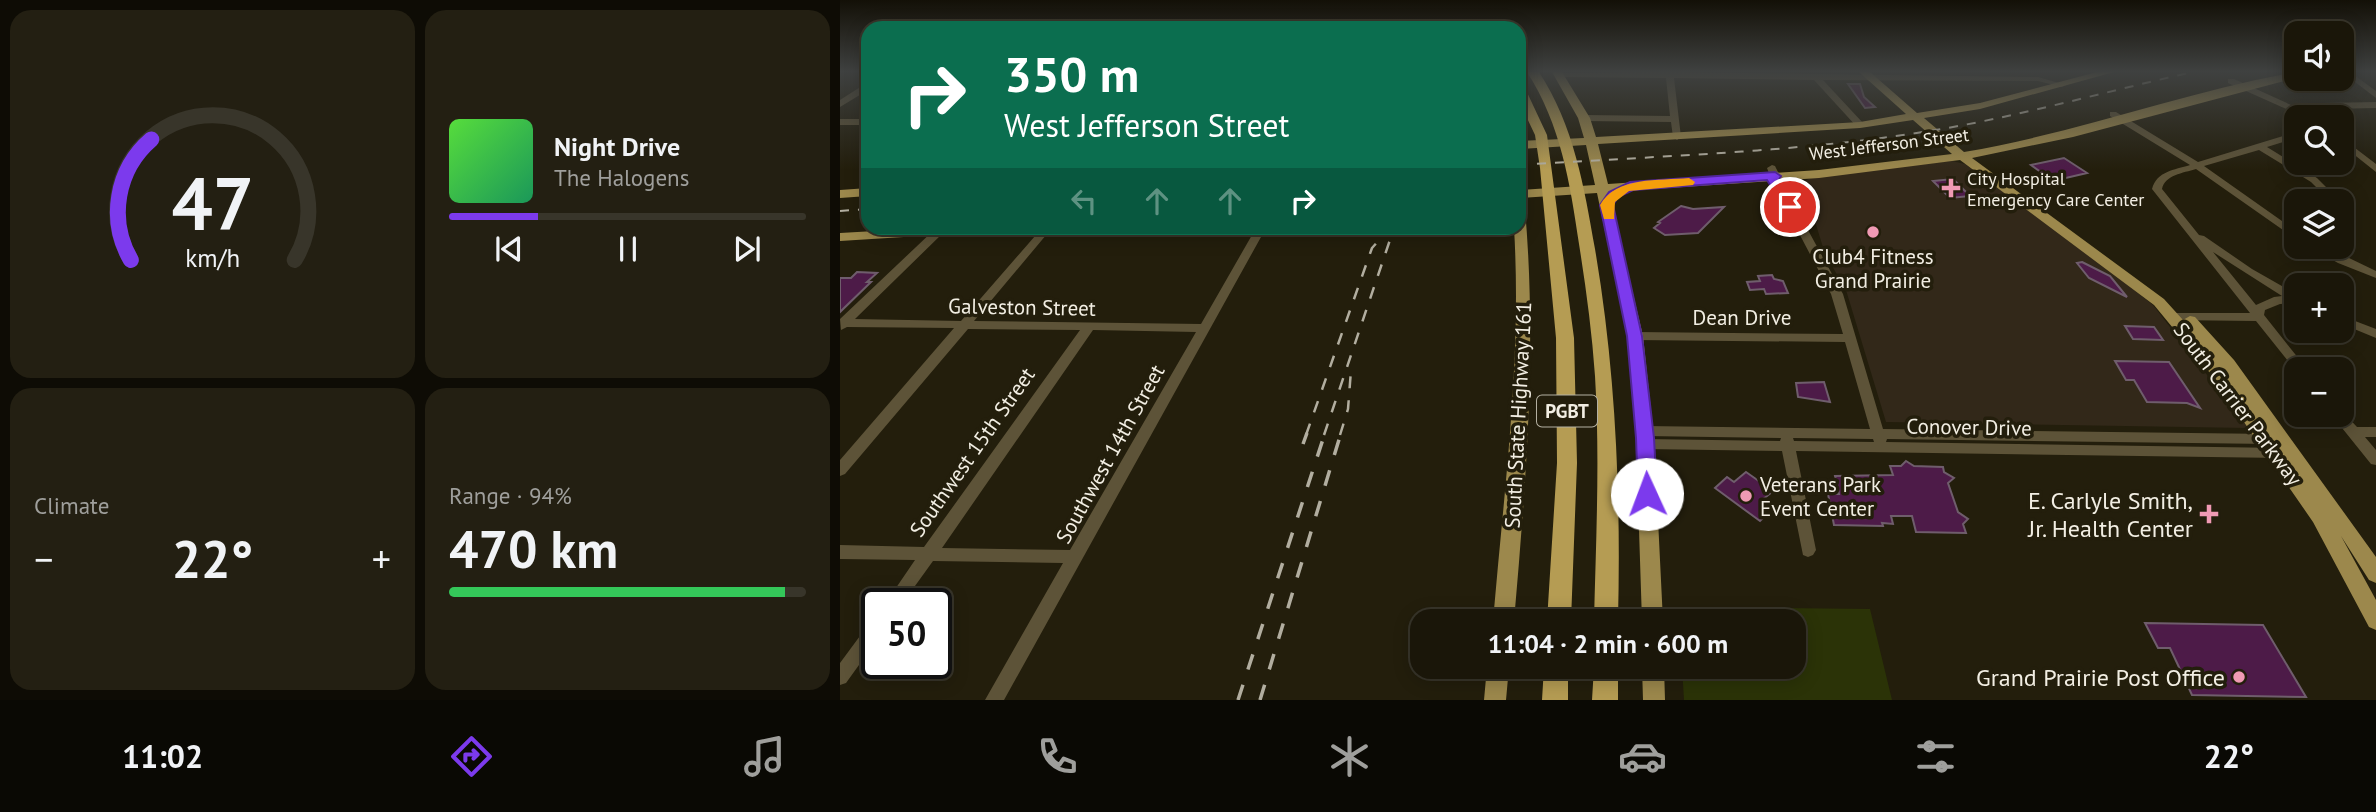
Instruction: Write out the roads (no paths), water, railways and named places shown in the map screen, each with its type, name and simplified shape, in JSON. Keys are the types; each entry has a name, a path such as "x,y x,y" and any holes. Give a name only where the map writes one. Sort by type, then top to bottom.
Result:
{"highway":[{"name":"PGBT","path":"1527,105 1541,135 1547,168 1565,338 1567,463 1560,609"},
{"name":"PGBT","path":"1553,105 1566,133 1596,303 1604,374 1607,452 1606,609"},
{"path":"1555,700 1556,679"},
{"path":"1605,700 1606,679"}],"main road":[{"path":"1574,105 1590,137 1634,336 1645,437 1652,609"},
{"name":"South Carrier Parkway","path":"1913,105 1934,120 1964,152 2179,317 2228,364 2320,516 2376,620"},
{"path":"1526,145 1572,142 1590,137 1654,139 1902,120 1934,120 1990,105"},
{"name":"West Jefferson Street","path":"1964,152 2145,105"},
{"name":"West Jefferson Street","path":"1536,191 1582,188 1614,195 1630,186 1964,152 2124,120 2177,105"},
{"path":"1572,142 1578,135 1627,144 1654,139"},
{"name":"West Jefferson Street","path":"1604,194 1773,172"},
{"path":"1526,187 1536,191"},
{"path":"1582,188 1598,197 1604,194"},
{"path":"1526,193 1536,191"},
{"path":"1526,203 1536,191"},
{"path":"840,194 861,192"},
{"path":"840,230 861,229"},
{"path":"840,237 873,235"},
{"name":"South State Highway 161","path":"1504,609 1523,382 1525,314 1520,235"},
{"name":"South Carrier Parkway","path":"2279,446 2376,574"},
{"path":"1495,700 1497,679"},
{"path":"1653,679 1654,700"}],"street":[{"path":"1673,105 1677,137"},
{"path":"1842,105 1860,125"},
{"path":"2354,105 2376,105"},
{"path":"2113,114 2197,166 2284,228"},
{"path":"1590,137 1675,119"},
{"path":"840,122 861,122"},
{"path":"2284,139 2167,175 2159,181 2157,189 2291,357"},
{"path":"2261,147 2307,175 2322,189"},
{"path":"2354,151 2376,169"},
{"path":"1773,172 1773,180 1837,294 1880,441"},
{"path":"2184,225 2248,271 2284,292"},
{"path":"841,325 935,235"},
{"path":"840,470 1041,235"},
{"name":"Southwest 14th Street","path":"994,700 1257,235"},
{"path":"2338,259 2376,275"},
{"path":"2258,317 2260,308 2267,303 2284,300"},
{"path":"2179,317 2258,317"},
{"name":"Galveston Street","path":"841,325 1205,328"},
{"path":"2354,325 2376,334"},
{"name":"Southwest 15th Street","path":"904,588 1089,327"},
{"name":"Dean Drive","path":"1634,336 1850,338"},
{"path":"2349,427 2376,460"},
{"path":"2353,432 2376,432"},
{"name":"Conover Drive","path":"1645,437 2279,446"},
{"path":"1787,439 1808,550"},
{"path":"840,552 1076,557"},
{"path":"840,677 861,648"}],"railway":[{"path":"1526,165 1822,145 1923,132 2055,105"},
{"path":"840,211 861,210"},
{"path":"1306,435 1372,248 1384,235"},
{"path":"1324,435 1392,235"},
{"path":"1340,435 1348,409 1351,370"},
{"path":"1303,444 1307,433"},
{"path":"1238,700 1325,433"},
{"path":"1260,700 1341,433"}],"place":[{"name":"City Hospital Emergency Care Center","path":"1951,188"},
{"name":"Club4 Fitness Grand Prairie","path":"1873,232"},
{"name":"Veterans Park Event Center","path":"1746,496"},
{"name":"E. Carlyle Smith, Jr. Health Center","path":"2209,514"},
{"name":"Grand Prairie Post Office","path":"2239,677"}]}
